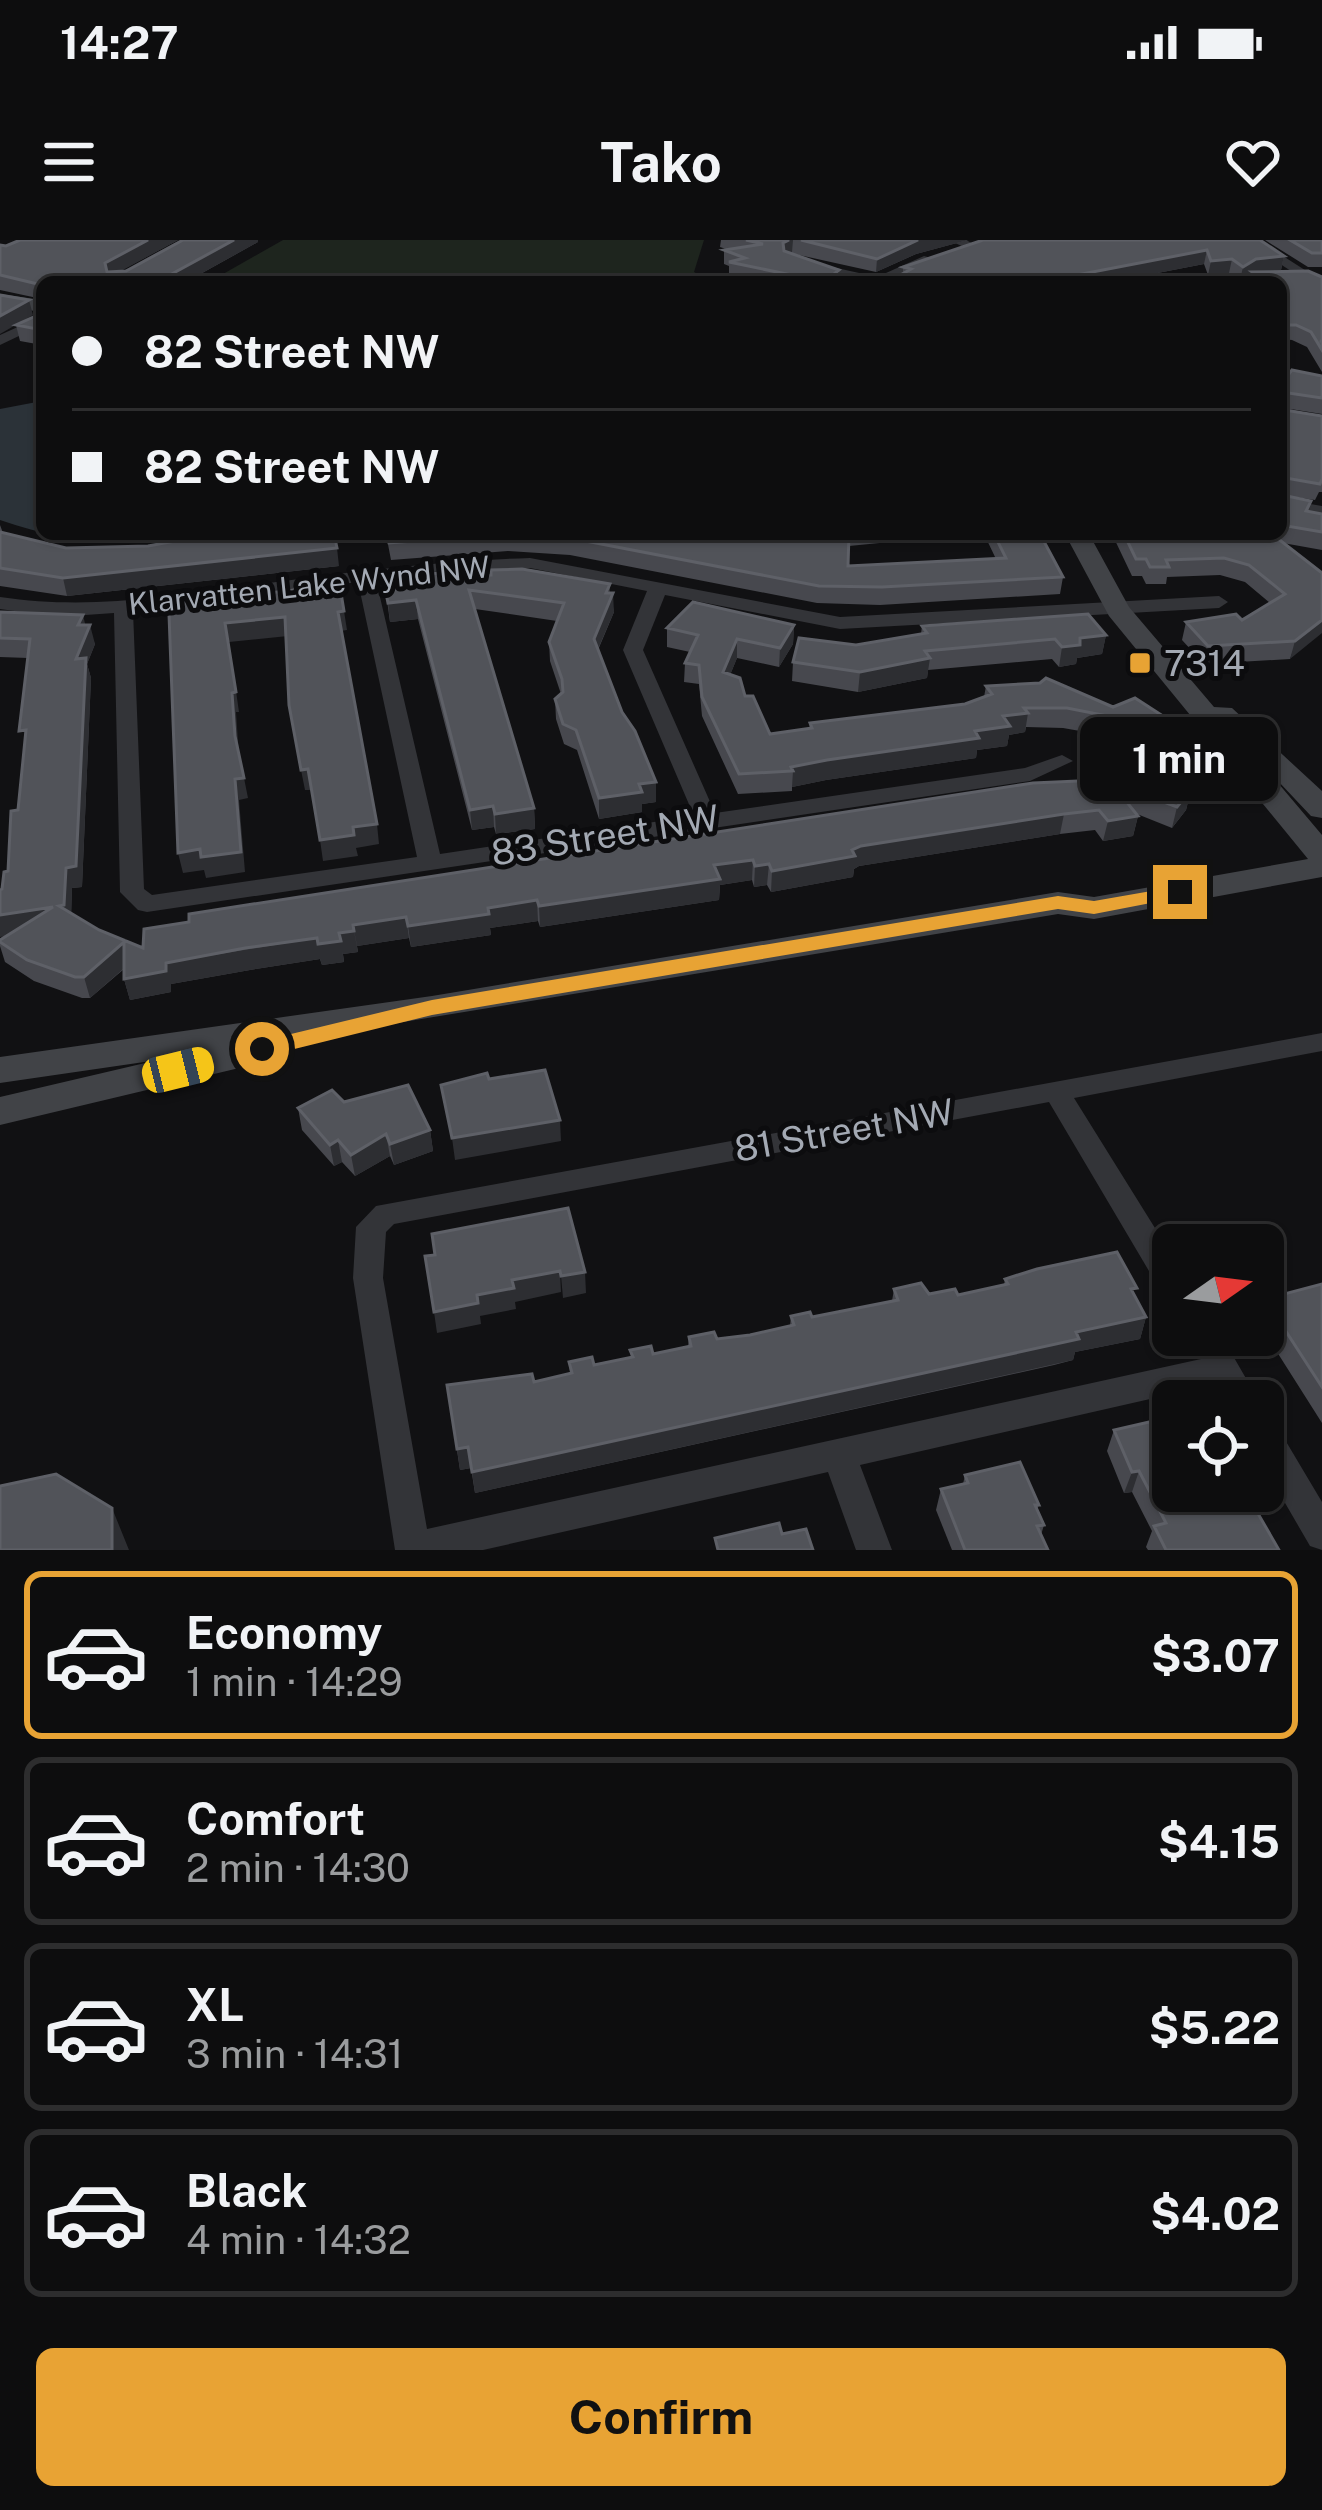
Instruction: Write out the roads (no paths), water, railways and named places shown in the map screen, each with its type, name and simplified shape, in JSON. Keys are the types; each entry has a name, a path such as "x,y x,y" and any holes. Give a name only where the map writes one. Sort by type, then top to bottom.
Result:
{"main road":[{"path":"0,301 36,305"},
{"path":"0,1070 432,1007 1058,903 1094,908 1321,856 1118,610 1080,540"},
{"path":"1156,658 1283,766 1322,809"},
{"path":"0,1111 432,1007"}],"street":[{"path":"893,276 978,245 954,240"},
{"path":"1249,240 1316,280"},
{"path":"791,260 841,276"},
{"path":"0,340 36,323"},
{"path":"1287,505 1322,511"},
{"name":"Klarvatten Lake Wynd NW","path":"0,603 57,611 123,608 366,575 530,563 840,623 1219,602"},
{"path":"366,575 430,862"},
{"path":"658,588 633,650 706,819"},
{"name":"83 Street NW","path":"123,608 132,892 148,904 1030,773 1062,761"},
{"name":"81 Street NW","path":"413,1550 368,1278 371,1227 386,1214 1322,1042"},
{"path":"1056,1091 1152,1249"},
{"path":"1217,1356 1231,1380"},
{"path":"413,1550 1224,1368"},
{"path":"840,1457 874,1550"},
{"path":"1284,1470 1322,1534"}],"place":[{"name":"7314","path":"1140,663"}]}
